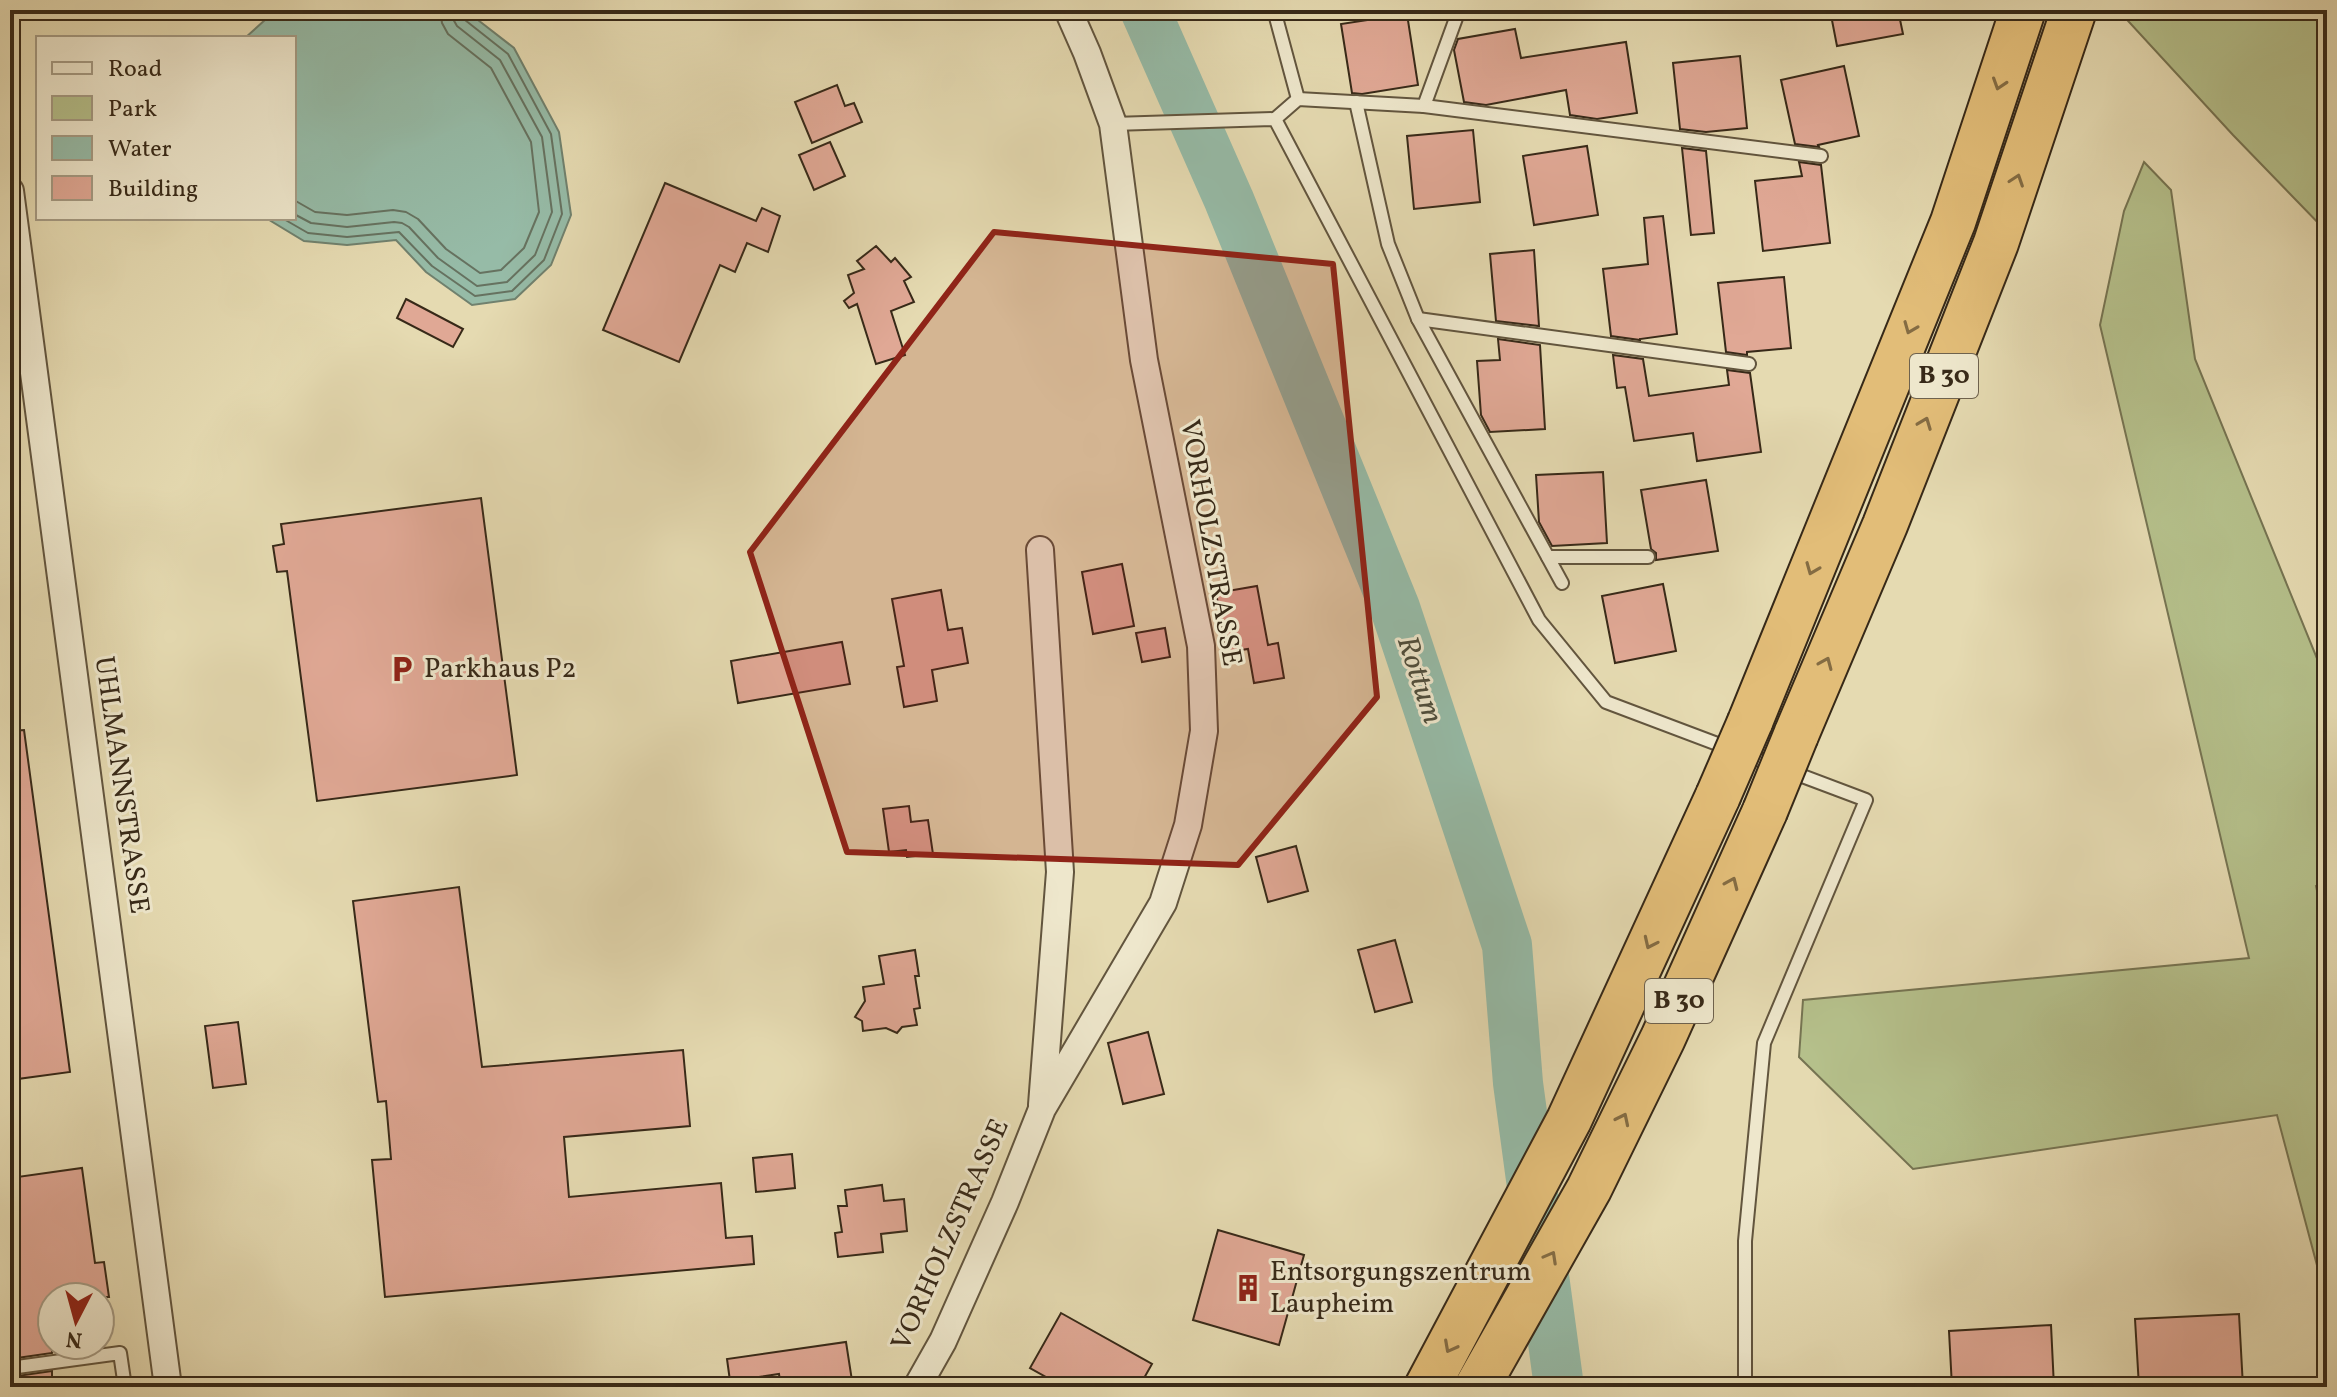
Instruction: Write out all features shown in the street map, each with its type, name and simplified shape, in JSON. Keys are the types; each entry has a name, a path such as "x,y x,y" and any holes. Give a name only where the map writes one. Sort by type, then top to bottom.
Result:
{"highway":[{"name":"B 30","path":"1427,1387 1569,1120 1718,796 1953,222 2023,10"},
{"name":"B 30","path":"1477,1387 1589,1189 1663,1038 1765,811 1885,525 1996,243 2074,10"}],"street":[{"name":"VORHOLZSTRASSE","path":"917,1387 943,1341 1005,1202 1042,1109 1163,903 1188,825 1204,731 1201,646 1144,360 1113,124 1068,10"},
{"name":"UHLMANNSTRASSE","path":"10,191 168,1387"},
{"name":"VORHOLZSTRASSE","path":"1040,550 1060,872 1042,1109"}],"lane":[{"path":"1274,10 1298,99"},
{"path":"1424,106 1459,10"},
{"path":"1113,124 1275,119 1298,99 1424,106 1821,156"},
{"path":"1356,102 1388,244 1418,319 1562,583"},
{"path":"1275,119 1539,620 1606,702 1866,800 1764,1043 1745,1241 1745,1387"},
{"path":"1418,319 1749,364"},
{"path":"1548,557 1648,557"},
{"path":"10,1368 120,1353 125,1387"}],"highlighted area":[{"path":"994,232 1333,264 1377,697 1238,865 847,852 750,552"}],"green space":[{"path":"2118,10 2327,10 2327,232 2233,135"},
{"path":"2144,162 2171,190 2195,359 2327,683 2327,883 2316,886 2327,938 2327,1267 2318,1269 2277,1115 1913,1169 1799,1057 1803,1000 2249,958 2100,325 2124,211"}],"water":[{"path":"276,10 462,10 469,13 514,48 559,132 571,215 551,265 515,299 472,305 426,272 396,240 347,245 304,241 269,220 296,220 296,36 247,36"}],"building":[{"path":"1830,10 1898,10 1903,34 1837,46"},
{"path":"1407,14 1418,85 1352,93 1341,24"},
{"path":"1515,29 1521,58 1626,42 1637,113 1597,119 1570,115 1566,90 1486,105 1464,102 1454,50 1458,39"},
{"path":"1740,56 1747,128 1706,132 1680,129 1673,63"},
{"path":"1844,66 1859,136 1819,147 1795,144 1781,80"},
{"path":"837,85 845,106 854,103 862,122 812,143 795,102"},
{"path":"1473,130 1480,202 1414,209 1407,136"},
{"path":"830,142 845,176 814,190 799,155"},
{"path":"1587,146 1598,215 1534,225 1523,156"},
{"path":"1682,148 1706,151 1714,233 1691,235"},
{"path":"1799,162 1821,165 1830,243 1763,251 1755,181 1802,176"},
{"path":"665,183 756,221 762,208 780,216 768,252 747,243 735,272 720,265 679,362 603,330"},
{"path":"1663,216 1677,334 1640,340 1611,336 1603,269 1648,264 1644,218"},
{"path":"876,246 891,262 895,258 911,277 904,281 914,302 891,311 905,355 876,364 857,304 849,308 844,301 854,293 848,275 864,269 857,261"},
{"path":"1534,250 1539,326 1496,321 1490,254"},
{"path":"1784,277 1791,348 1747,352 1747,355 1726,352 1718,283"},
{"path":"406,299 463,329 453,347 397,318"},
{"path":"1498,339 1540,345 1545,429 1490,432 1481,415 1477,361 1500,360"},
{"path":"1613,355 1643,359 1649,396 1729,385 1727,370 1750,373 1761,452 1697,461 1693,433 1634,441 1625,387 1617,388"},
{"path":"1603,472 1607,543 1552,546 1539,522 1536,475"},
{"path":"1706,480 1718,551 1656,560 1656,553 1651,549 1641,490"},
{"name":"Parkhaus P2","path":"481,498 517,775 317,801 287,571 277,572 273,546 284,544 281,524"},
{"path":"1122,564 1134,626 1093,634 1082,572"},
{"path":"1663,584 1676,651 1615,663 1602,596"},
{"path":"1257,586 1268,645 1278,643 1284,678 1254,683 1248,649 1227,652 1216,593"},
{"path":"941,590 948,630 962,628 968,663 932,670 937,701 904,707 897,667 904,666 892,599"},
{"path":"1165,628 1170,657 1142,662 1136,633"},
{"path":"842,642 850,684 738,703 731,661"},
{"path":"24,730 70,1072 10,1080 10,731"},
{"path":"909,806 911,822 928,820 933,854 907,857 906,850 889,852 883,809"},
{"path":"1296,846 1308,891 1268,902 1256,857"},
{"path":"459,887 482,1067 683,1050 690,1126 564,1137 569,1197 721,1183 726,1238 752,1236 754,1264 385,1297 372,1160 391,1159 386,1101 378,1102 353,901"},
{"path":"1395,940 1412,1002 1375,1012 1358,950"},
{"path":"915,950 920,1008 914,1009 917,1025 902,1027 897,1033 886,1028 863,1031 862,1021 855,1017 865,1001 863,987 884,984 879,956"},
{"path":"238,1022 246,1084 213,1088 205,1026"},
{"path":"1148,1032 1164,1094 1123,1104 1108,1043"},
{"path":"792,1154 795,1188 756,1192 753,1158"},
{"path":"82,1168 95,1263 104,1262 107,1281 36,1281 36,1355 10,1359 10,1178"},
{"path":"882,1185 884,1201 904,1199 907,1231 881,1234 883,1252 838,1257 835,1233 842,1232 838,1206 847,1206 845,1190"},
{"name":"Entsorgungszentrum Laupheim","path":"1218,1230 1304,1255 1279,1345 1193,1320"},
{"path":"1061,1313 1152,1364 1139,1387 1064,1387 1030,1368"},
{"path":"2239,1314 2243,1387 2139,1387 2135,1319"},
{"path":"2051,1325 2054,1387 1952,1387 1949,1331"},
{"path":"846,1342 853,1387 781,1387 779,1374 730,1381 727,1359"},
{"path":"52,1371 52,1387 10,1387 10,1377"}],"waterway":[{"name":"Rottum","path":"1145,10 1229,200 1395,608 1507,945 1518,1083 1559,1387"}],"place":[{"name":"Parkhaus P2","path":"402,669"},
{"name":"Entsorgungszentrum Laupheim","path":"1248,1288"}]}
